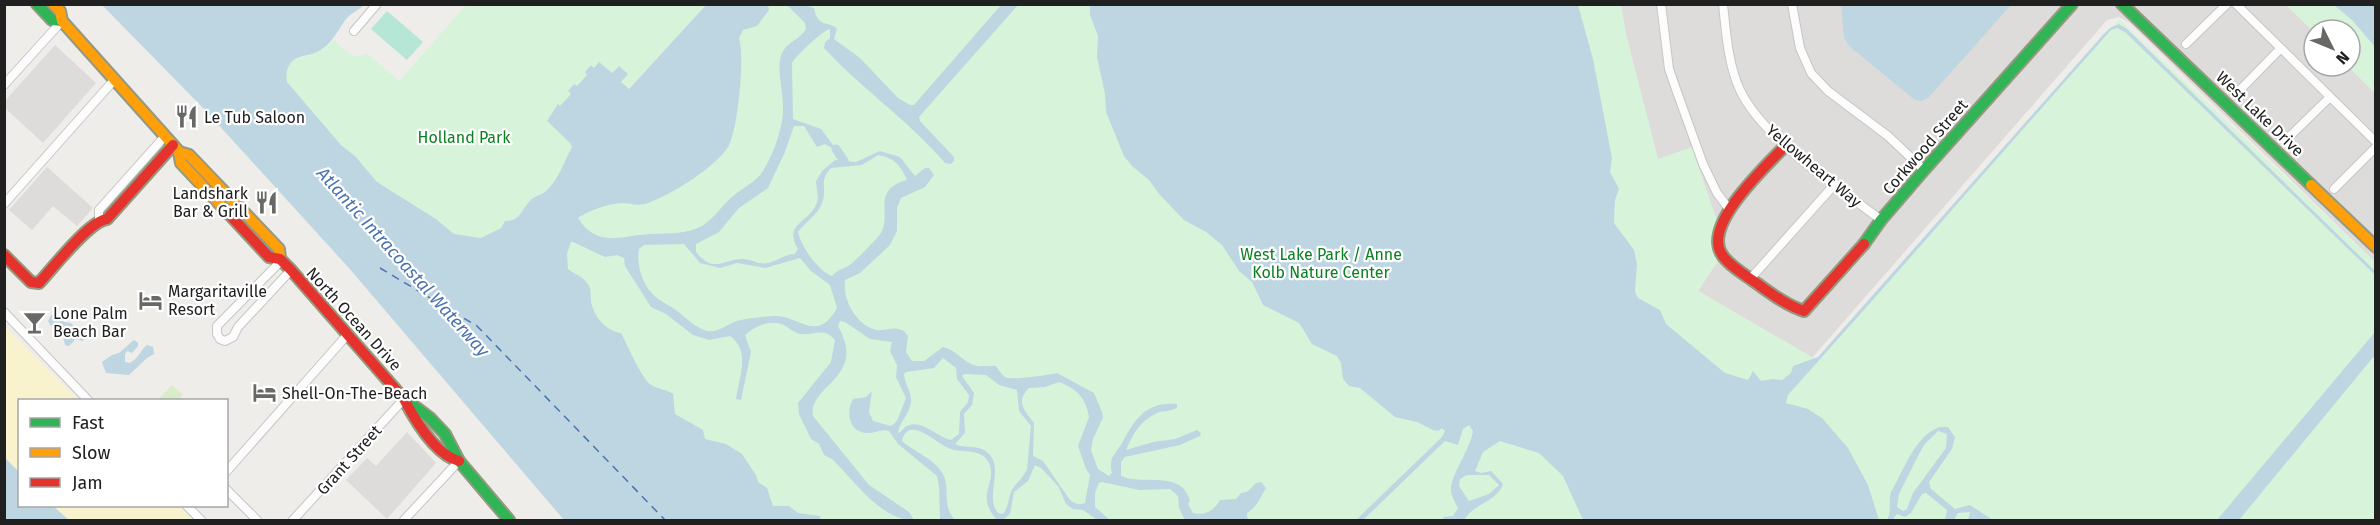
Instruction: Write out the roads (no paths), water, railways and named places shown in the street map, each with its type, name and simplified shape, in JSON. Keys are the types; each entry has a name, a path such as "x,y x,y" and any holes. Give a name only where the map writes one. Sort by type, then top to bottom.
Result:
{"street":[{"name":"North Ocean Drive","path":"37,4 52,20 62,21"},
{"name":"North Ocean Drive","path":"53,4 60,11 62,21 176,148 182,163 269,257 281,260 291,270 404,399 424,412 456,450 459,461 509,520"},
{"path":"354,31 377,4"},
{"path":"1661,4 1669,69 1703,164 1717,193 1729,209"},
{"name":"Yellowheart Way","path":"1723,4 1733,70 1740,90 1752,111 1785,146 1881,220"},
{"path":"1792,4 1800,48 1811,73 1828,91 1888,136 1924,170"},
{"name":"Corkwood Street","path":"1751,278 1794,308 1804,311 1861,249 1881,220 1924,170 2072,4"},
{"path":"2187,44 2227,4"},
{"path":"2236,4 2376,145 2334,189"},
{"name":"West Lake Drive","path":"2126,5 2376,247"},
{"path":"4,85 62,21"},
{"path":"2237,93 2280,49"},
{"path":"4,204 115,79"},
{"path":"2286,140 2330,97"},
{"path":"99,220 99,210 165,136"},
{"path":"1785,146 1729,209 1720,224 1719,250 1731,263 1751,278 1835,184"},
{"path":"4,255 29,280 37,284 82,235 99,220 107,219 176,148"},
{"path":"281,260 216,328 220,339 230,339 238,327 291,270"},
{"path":"4,312 87,399"},
{"path":"227,318 238,327"},
{"path":"228,470 348,334"},
{"name":"Grant Street","path":"293,520 404,399"},
{"path":"404,520 459,461"},
{"path":"228,491 257,520"},
{"path":"188,507 201,520"}],"water":[{"path":"1841,4 2011,5 1929,97 1922,101 1915,100 1849,46 1844,37"},
{"name":"Atlantic Intracoastal Waterway","path":"102,5 364,5 346,19 324,48 300,57 290,64 286,75 287,82 341,145 356,157 377,182 436,219 454,234 481,238 501,228 505,221 517,218 531,200 550,188 557,177 572,147 547,121 558,104 560,106 571,94 568,91 574,84 577,86 587,75 585,72 591,65 594,68 599,62 612,73 619,66 628,74 621,82 629,89 706,5 768,5 769,10 757,26 743,30 739,38 741,76 735,126 728,147 722,155 703,172 655,200 642,205 622,203 610,205 578,218 586,228 603,237 678,233 696,229 707,223 728,201 760,175 771,156 783,113 779,70 781,57 785,48 806,29 805,23 787,5 804,5 814,8 819,20 837,29 834,39 860,58 898,98 914,105 1001,5 1018,5 919,117 920,121 954,157 951,164 945,163 931,147 824,48 825,42 830,38 830,29 821,34 792,63 793,119 821,129 836,149 825,144 817,147 804,126 794,126 768,188 739,208 719,232 696,244 696,252 708,263 714,264 737,259 765,263 795,254 798,249 794,241 795,229 816,205 818,196 816,181 822,171 835,160 856,162 880,151 900,157 915,176 925,168 929,168 934,175 925,187 901,198 897,208 897,231 890,245 860,273 845,280 848,303 862,323 876,330 904,331 908,336 906,352 912,361 924,361 943,347 972,364 996,366 1005,377 1022,378 1057,373 1094,393 1103,418 1093,439 1091,450 1098,469 1109,476 1112,473 1113,457 1131,427 1142,414 1157,406 1177,404 1177,408 1157,413 1146,420 1134,433 1126,450 1153,442 1175,439 1197,430 1201,433 1200,436 1180,445 1125,457 1121,462 1121,476 1140,480 1161,480 1179,485 1186,491 1190,501 1188,504 1193,513 1202,514 1209,511 1220,500 1236,499 1256,483 1261,482 1266,488 1256,505 1247,513 1250,520 1185,520 1179,508 1178,496 1170,489 1139,490 1102,482 1099,483 1095,493 1095,507 1110,520 1097,520 1083,510 1073,509 1066,504 1058,486 1041,468 1035,465 1028,481 1014,492 1010,514 1003,520 997,520 987,503 991,470 986,458 977,453 945,447 924,433 911,430 906,433 902,441 935,464 945,480 948,508 955,520 940,520 937,476 898,444 889,431 860,432 855,429 850,420 853,399 866,397 872,391 869,412 873,421 891,426 897,421 906,398 896,377 897,365 890,351 892,342 870,339 840,321 838,326 845,344 846,358 835,379 819,396 814,405 813,416 869,485 909,512 914,520 902,519 879,507 832,459 824,455 819,444 811,439 799,414 798,403 831,362 835,340 831,336 823,332 800,334 778,323 763,324 754,329 745,335 751,352 741,400 736,399 742,357 736,342 730,336 709,340 693,335 666,314 651,307 625,266 624,258 617,255 605,257 571,242 567,254 568,269 589,285 592,307 597,317 605,326 621,333 646,380 652,386 673,394 675,414 703,430 705,439 726,444 742,454 758,482 767,488 773,506 789,506 798,513 820,516 821,520 564,520 348,267 205,110","holes":["878,155 884,156 897,163 907,180 896,184 889,190 885,202 884,225 879,236 851,264 832,276 821,269 811,257 798,232 820,207 824,198 825,177 831,168 862,165","684,244 700,263 720,268 737,263 765,268 800,258 811,271 830,285 837,308 822,325 807,325 773,316 733,322 719,330 703,330 658,299 648,289 642,276 638,256 639,249 644,245","943,358 956,368 957,379 969,395 968,402 960,412 959,434 951,440 917,425 905,427 898,433 911,402 904,374 934,368","964,374 986,375 999,385 1017,390 1019,411 1031,426 1027,469 1012,490 1003,514 998,513 994,506 995,466 993,459 980,448 955,444 965,433 964,414 972,405 974,393 962,376","1059,382 1076,391 1086,404 1089,417 1078,446 1090,475 1085,503 1077,504 1070,500 1043,461 1033,456 1034,423 1022,402 1029,388 1045,387"]},
{"path":"1090,5 1578,5 1593,59 1612,158 1610,172 1619,189 1615,200 1614,223 1634,250 1637,264 1635,292 1638,298 1660,310 1666,324 1725,373 1748,380 1753,371 1761,381 1782,380 1791,373 1793,366 1818,357 2102,36 2110,28 2119,24 2127,29 2375,271 2375,275 2125,32 2117,28 2111,30 1788,395 1786,403 1808,409 1822,418 1848,448 1868,485 1879,520 1583,520 1563,476 1539,453 1500,441 1483,452 1475,471 1481,473 1491,471 1503,484 1500,490 1473,510 1464,520 1442,520 1444,517 1453,516 1458,508 1451,490 1473,431 1469,425 1463,429 1458,445 1445,441 1363,520 1356,520 1442,437 1445,431 1442,428 1438,431 1433,430 1417,422 1395,417 1360,388 1349,386 1343,379 1341,363 1337,356 1312,344 1299,323 1263,305 1252,282 1239,271 1222,245 1206,232 1184,220 1149,180 1132,166 1124,156 1106,112 1105,94 1097,57 1098,36 1090,15","holes":["1467,475 1489,475 1499,485 1489,494 1469,501 1459,486 1460,479"]},
{"path":"2334,5 2375,5 2375,47 2362,32 2362,18 2349,18"},
{"path":"52,314 58,314 64,322 71,323 78,331 84,331 87,337 82,341 76,339 69,346 65,345 62,331 50,325 48,321"},
{"path":"2375,332 2375,355 2239,520 2217,520"},
{"path":"134,340 138,346 132,353 127,351 125,362 130,363 134,360 147,345 153,347 154,354 129,375 106,373 102,362 119,353"},
{"path":"1940,427 1948,427 1955,437 1952,449 1929,482 1931,489 1955,509 1970,505 1993,520 1968,520 1970,512 1958,513 1954,520 1945,520 1947,510 1926,493 1922,494 1911,513 1905,517 1897,514 1892,520 1887,520 1891,492 1911,454 1931,431","holes":["1938,431 1947,434 1946,448 1913,493 1907,509 1903,511 1897,507 1899,494 1924,445"]},
{"path":"4,457 18,471 18,507 54,507 69,520 5,520"}],"waterway":[{"path":"836,149 844,161"}],"place":[{"name":"Le Tub Saloon","path":"186,117"},
{"name":"Landshark Bar & Grill","path":"266,202"},
{"name":"Margaritaville Resort","path":"150,300"},
{"name":"Lone Palm Beach Bar","path":"35,322"},
{"name":"Shell-On-The-Beach","path":"264,393"}],"park label":[{"name":"Holland Park","path":"464,137"},
{"name":"West Lake Park / Anne Kolb Nature Center","path":"1321,263"}]}
